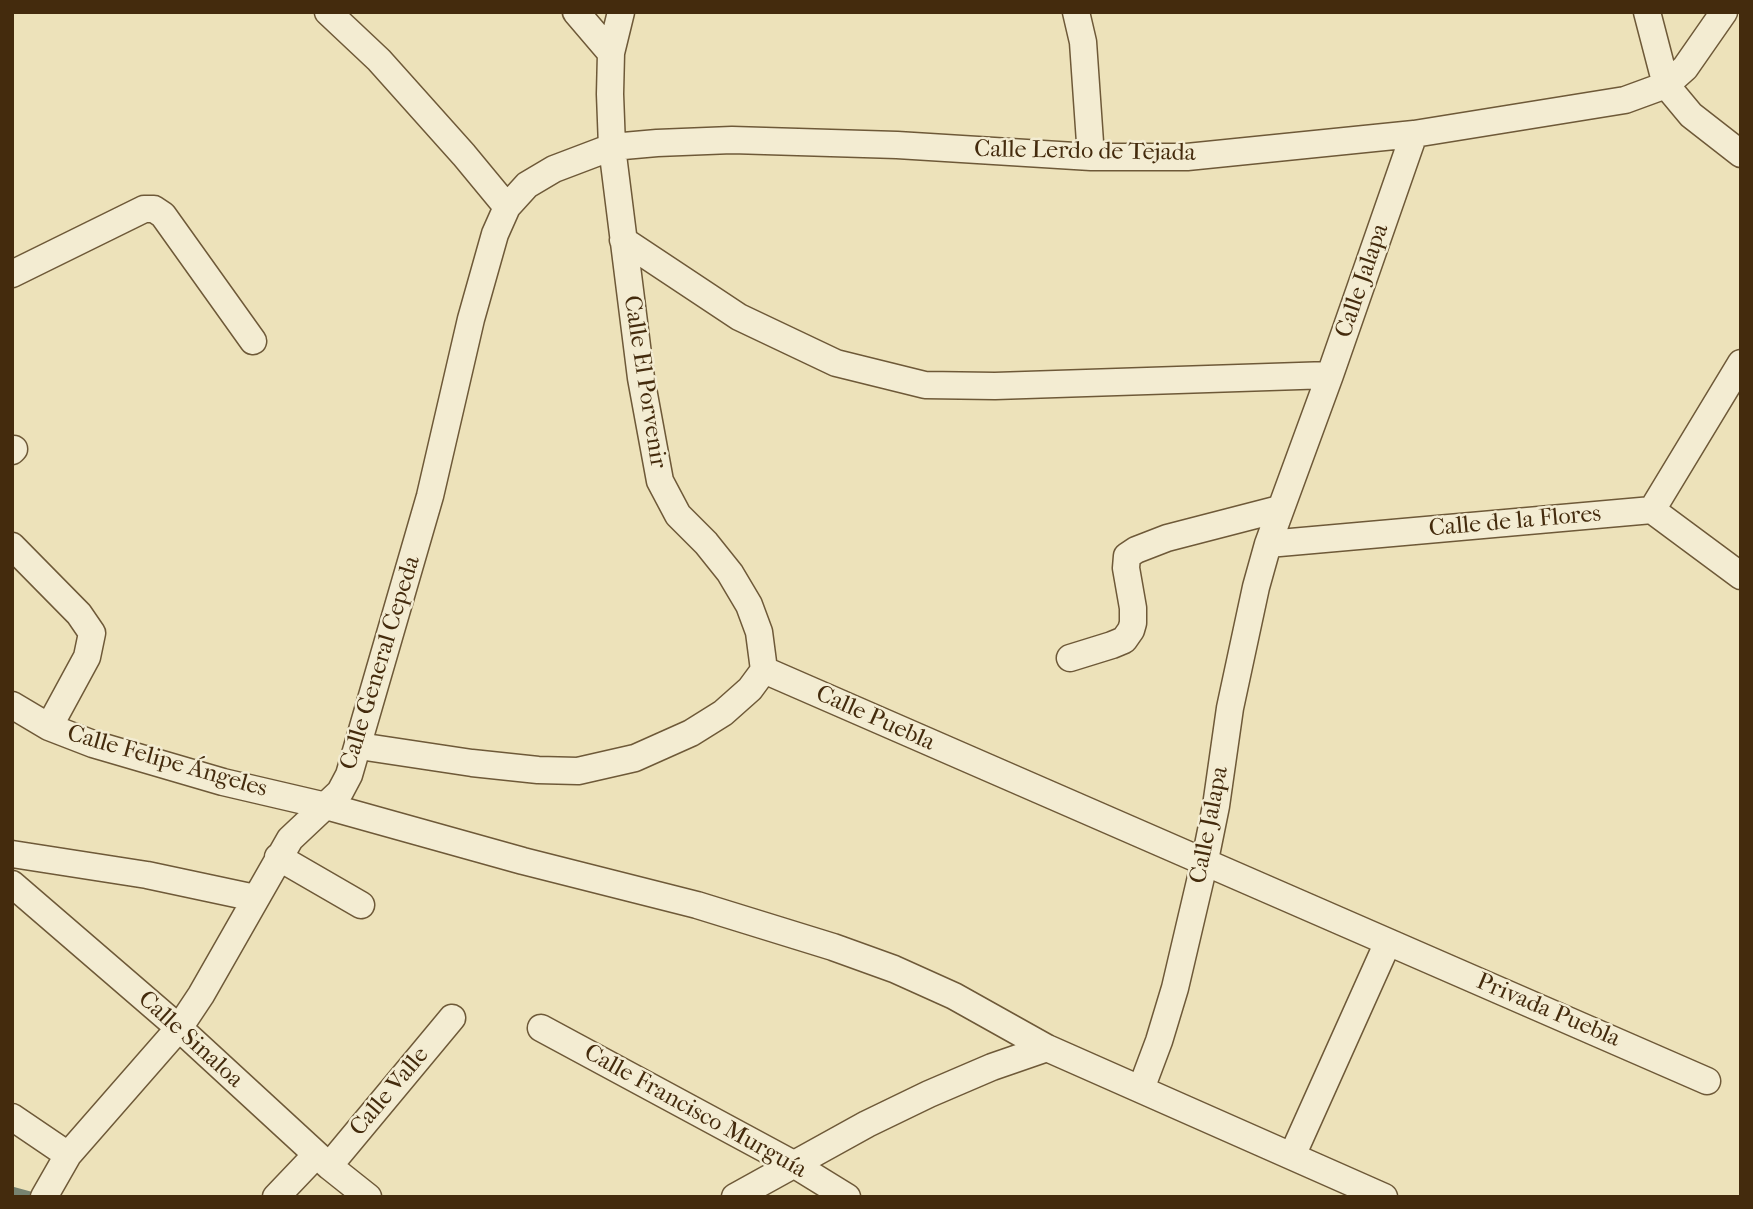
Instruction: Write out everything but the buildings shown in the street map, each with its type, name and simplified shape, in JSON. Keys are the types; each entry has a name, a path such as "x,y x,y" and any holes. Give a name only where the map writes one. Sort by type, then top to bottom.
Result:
{"street":[{"path":"328,12 379,60 507,207"},
{"path":"576,12 611,53"},
{"name":"Calle El Porvenir","path":"621,12 611,53 612,147 650,439 660,481 678,515 706,543 730,573 749,605 759,632 764,670"},
{"path":"1076,12 1083,42 1091,157"},
{"path":"1647,12 1666,85 1691,116 1741,154"},
{"name":"Calle Lerdo de Tejada","path":"507,207 527,185 554,169 612,147 657,143 732,140 897,145 1091,157 1187,157 1414,134 1625,100 1666,85 1685,68 1724,12"},
{"name":"Calle Jalapa","path":"1141,1088 1175,988 1205,860 1230,708 1268,544 1331,375 1414,134"},
{"name":"Calle General Cepeda","path":"46,1192 68,1155 178,1028 201,995 290,839 340,792 359,746 430,496 471,318 495,234 507,207"},
{"path":"12,274 144,209 155,209 163,215 253,341"},
{"path":"623,240 739,317 836,363 925,385 995,386 1331,375"},
{"path":"1741,363 1652,510 1741,576"},
{"path":"1070,657 1124,640 1131,630 1133,608 1126,569 1127,556 1167,538 1279,509"},
{"name":"Calle de la Flores","path":"1268,544 1652,510"},
{"path":"12,546 79,614 92,634 86,657 49,727"},
{"path":"359,746 472,763 578,771 635,758 691,733 723,713 750,689 764,670"},
{"name":"Calle Puebla","path":"764,670 1388,942"},
{"name":"Calle Felipe Ángeles","path":"12,705 49,727 93,744 223,782 326,806 523,861 697,905 833,947 894,969 954,996 1047,1048"},
{"path":"12,854 147,875 255,898"},
{"path":"278,857 360,905"},
{"name":"Calle Sinaloa","path":"12,884 178,1028 322,1161 368,1197"},
{"path":"1292,1156 1388,942"},
{"name":"Privada Puebla","path":"1388,942 1707,1080"},
{"name":"Calle Valle","path":"276,1197 322,1161 452,1018"},
{"name":"Calle Francisco Murguía","path":"541,1028 795,1165 847,1197"},
{"path":"735,1197 867,1124 929,1094 992,1067 1047,1048 1384,1197"},
{"path":"12,1117 68,1155"}],"waterway":[{"path":"12,1191 34,1197"}]}
